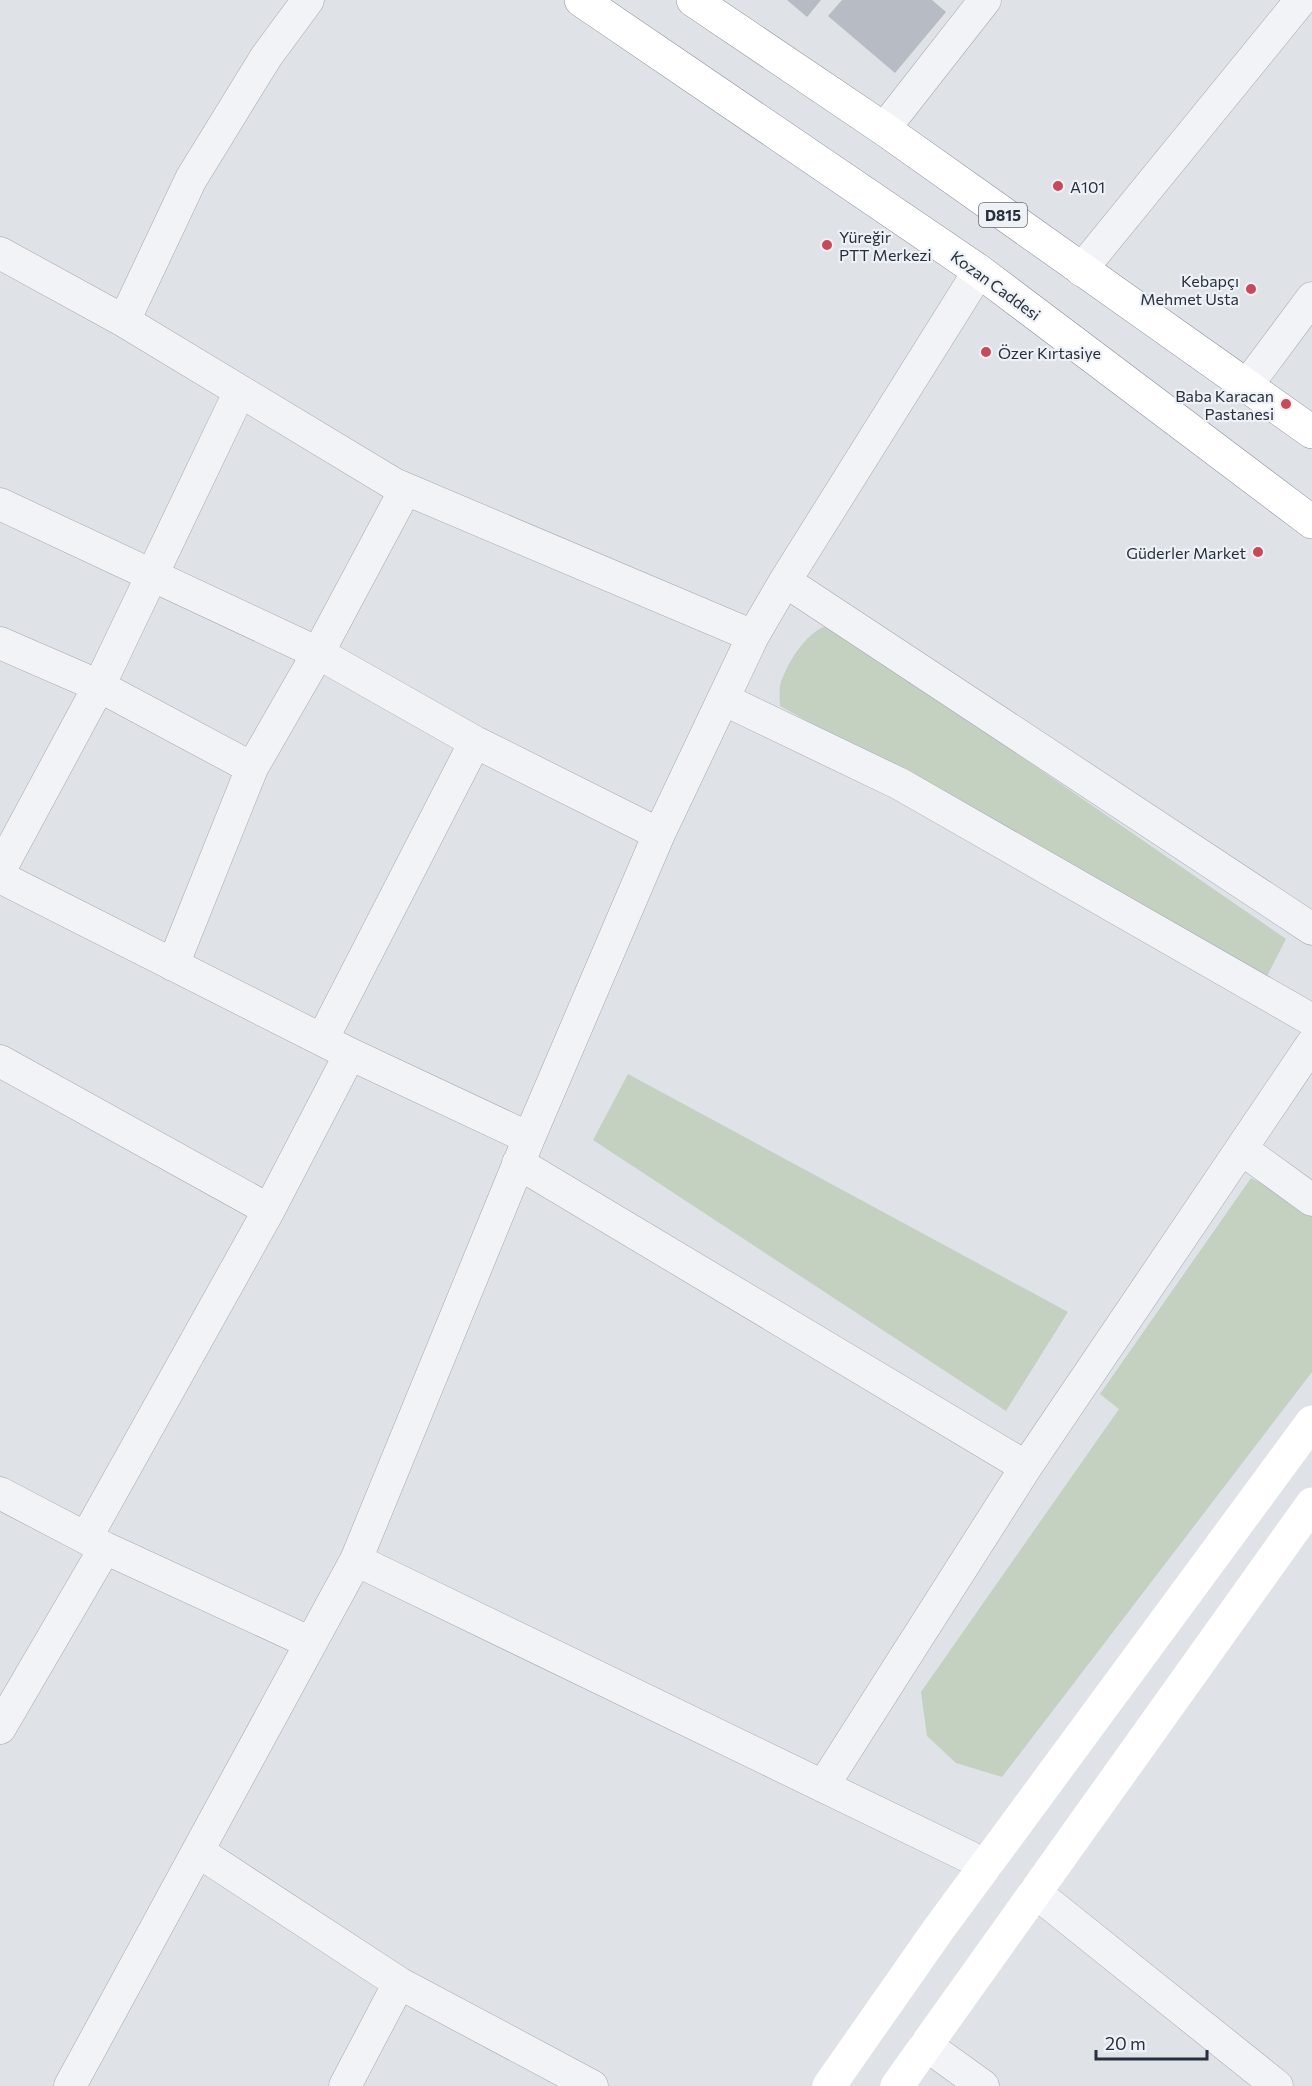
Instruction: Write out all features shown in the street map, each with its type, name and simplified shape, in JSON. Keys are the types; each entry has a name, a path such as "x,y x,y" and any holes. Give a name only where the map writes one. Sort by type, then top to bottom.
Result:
{"main road":[{"name":"Kozan Caddesi","path":"581,0 979,271 1312,522"},
{"name":"D815","path":"693,0 884,129 1081,270 1248,384 1312,432"},
{"path":"829,2086 986,1865 1312,1422"},
{"path":"897,2086 1312,1504"}],"street":[{"path":"124,321 191,179 266,57 308,0"},
{"path":"884,129 985,0"},
{"path":"1081,270 1301,0"},
{"path":"0,253 124,321 405,490 753,636"},
{"path":"70,2086 356,1560 523,1150 659,834 753,636 979,271"},
{"path":"1248,384 1312,298"},
{"path":"0,870 99,686 240,391"},
{"path":"173,965 252,768 318,653 405,490"},
{"path":"0,504 318,653 475,742 659,834"},
{"path":"785,581 1312,929"},
{"path":"0,643 99,686 252,768"},
{"path":"723,699 900,784 1312,1020"},
{"path":"322,1040 475,742"},
{"path":"0,877 350,1054 523,1150 1026,1467"},
{"path":"823,1786 1026,1467 1243,1150 1312,1044"},
{"path":"0,1728 350,1054"},
{"path":"0,1061 269,1210"},
{"path":"1243,1150 1312,1200"},
{"path":"0,1493 96,1543 311,1643"},
{"path":"356,1560 986,1865"},
{"path":"199,1852 399,1983 592,2086"},
{"path":"1035,1892 1277,2086"},
{"path":"345,2086 399,1983"},
{"path":"926,2045 983,2086"}],"green space":[{"path":"830,625 1286,939 1267,976 780,706 780,686 792,659 806,640"},
{"path":"628,1074 1068,1312 1006,1411 593,1140"},
{"path":"1251,1178 1312,1209 1312,1372 1002,1777 956,1763 927,1736 921,1692 1119,1409 1100,1394"}],"building":[{"path":"787,0 821,0 807,17"},
{"path":"842,0 932,0 946,12 895,73 828,16"}],"place":[{"name":"A101","path":"1058,186"},
{"name":"Yüreğir PTT Merkezi","path":"827,245"},
{"name":"Kebapçı Mehmet Usta","path":"1251,289"},
{"name":"Özer Kırtasiye","path":"986,352"},
{"name":"Baba Karacan Pastanesi","path":"1286,404"},
{"name":"Güderler Market","path":"1258,552"}]}
